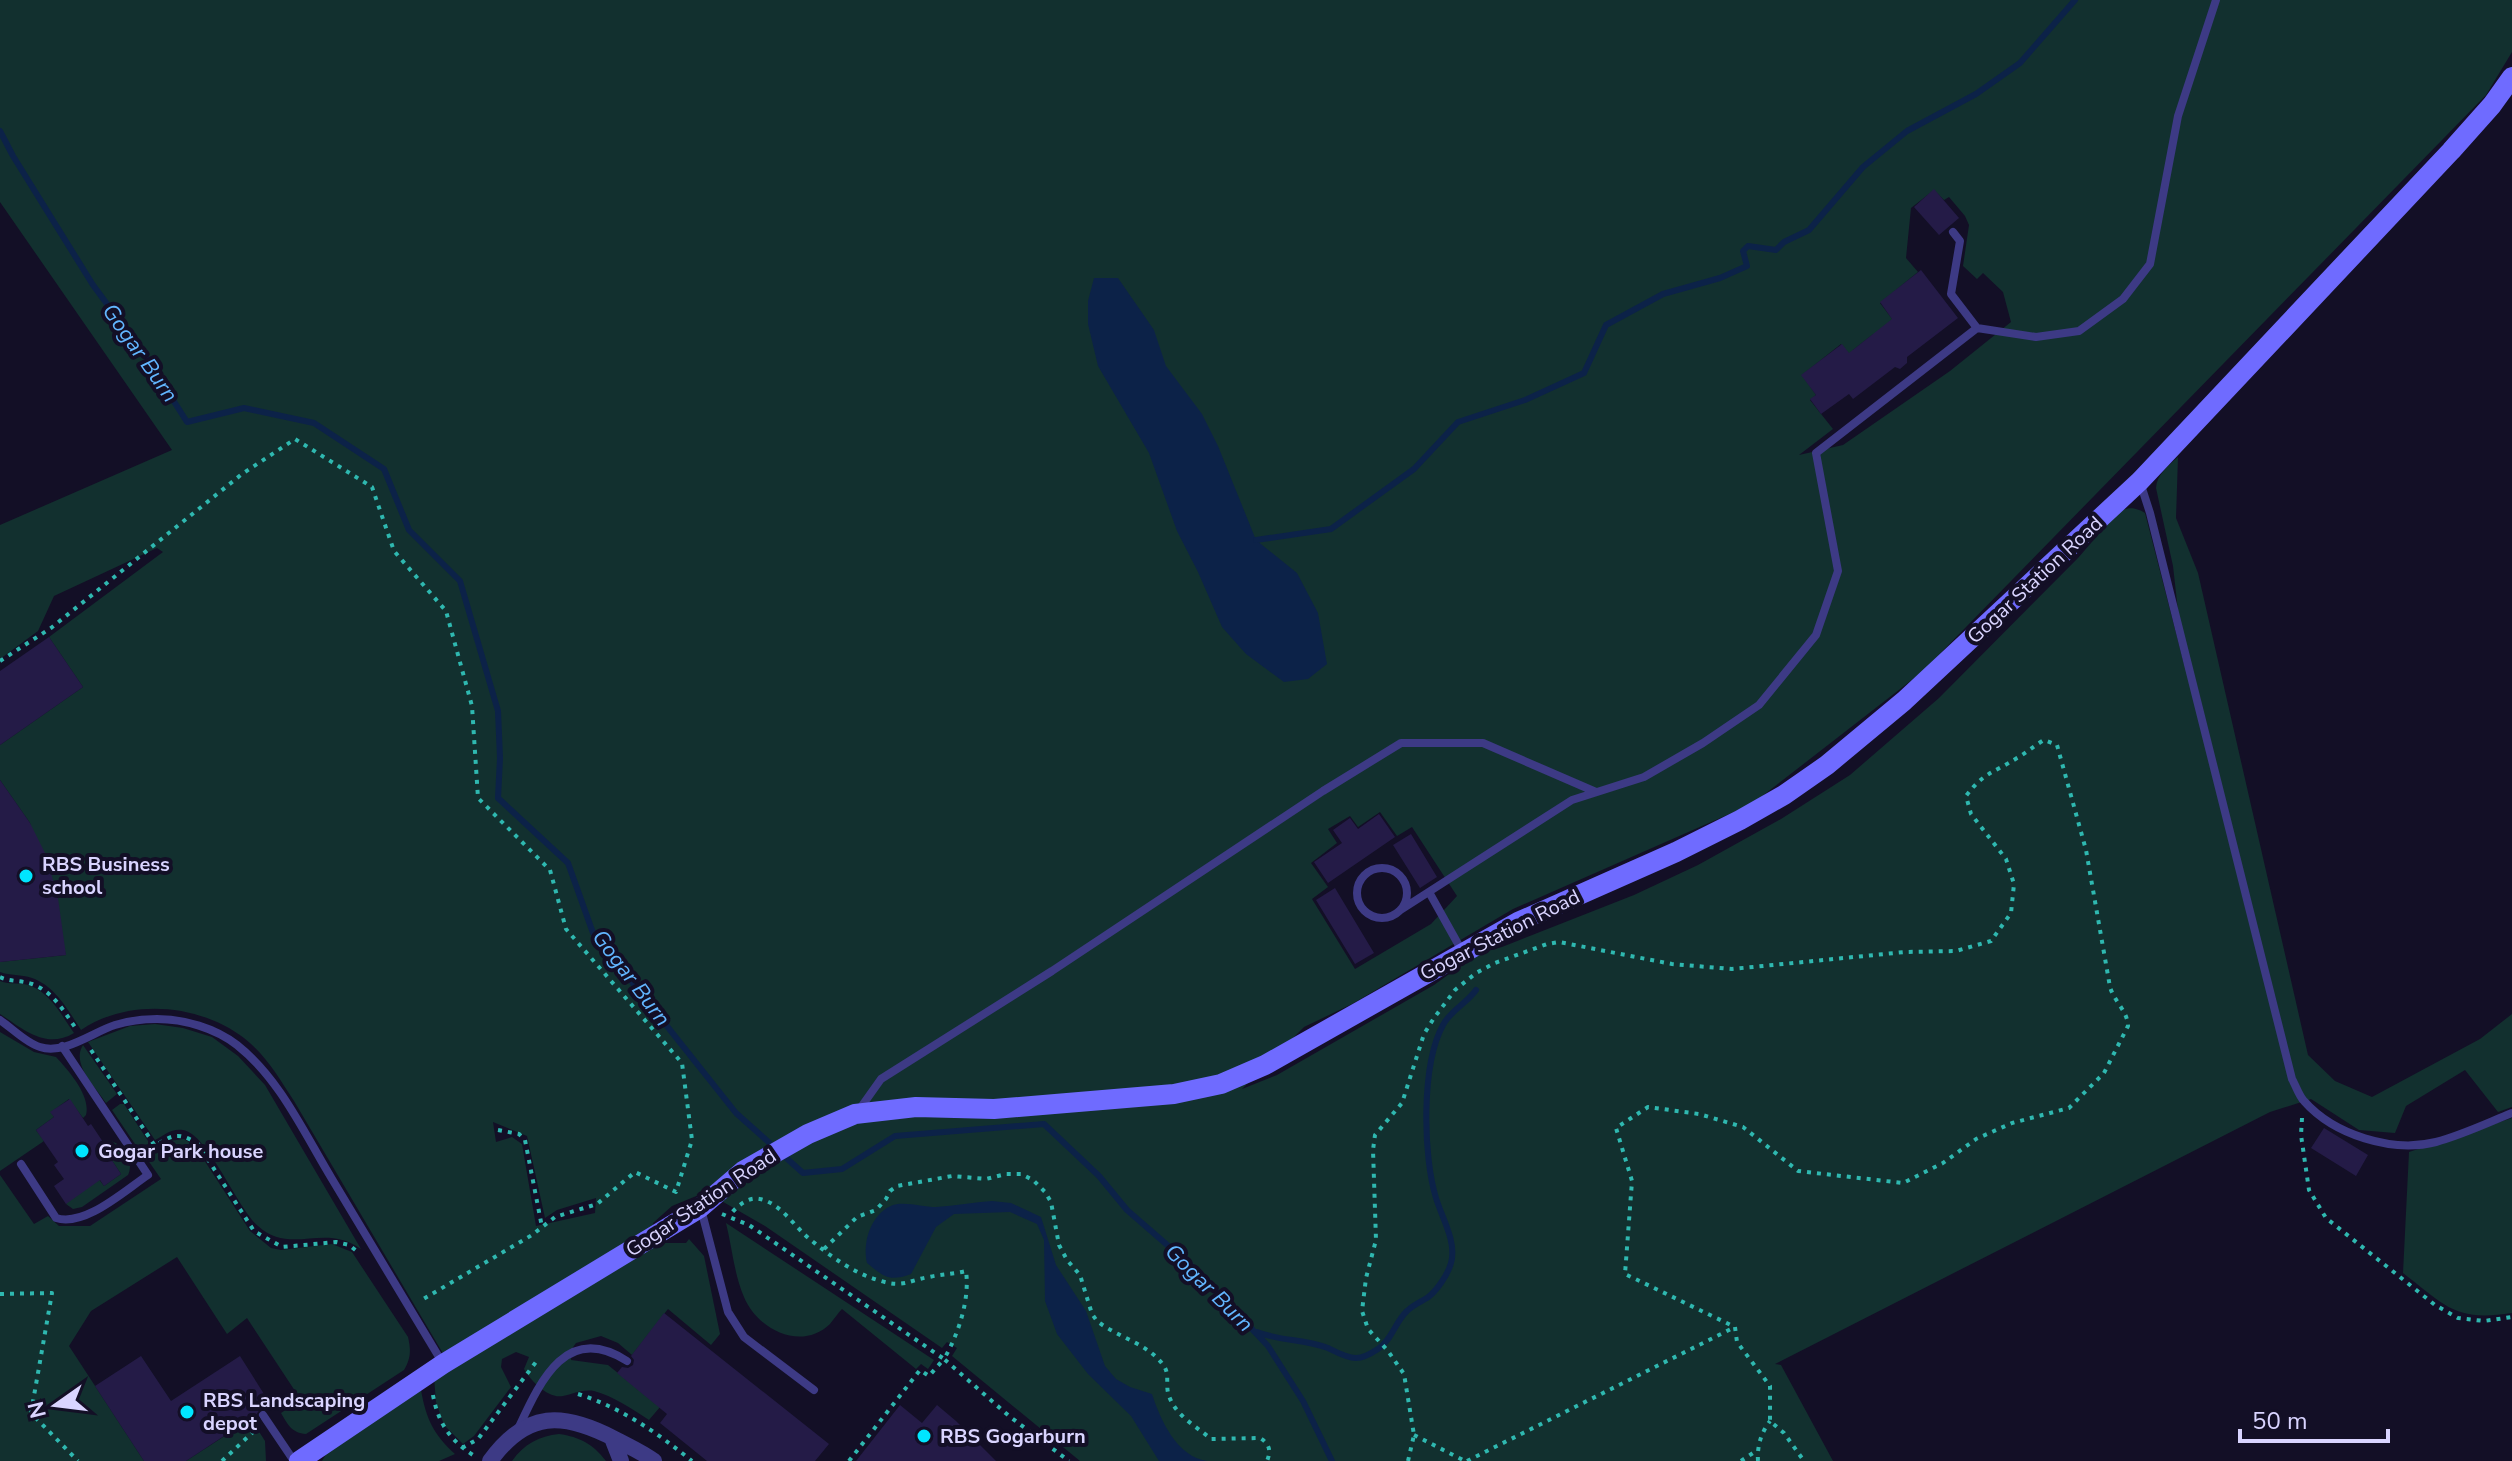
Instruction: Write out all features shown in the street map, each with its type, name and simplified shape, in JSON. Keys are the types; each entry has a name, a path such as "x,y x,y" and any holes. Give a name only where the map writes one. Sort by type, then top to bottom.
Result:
{"street":[{"name":"Gogar Station Road","path":"297,1461 436,1369 700,1208 743,1171 808,1134 855,1114 916,1107 994,1109 1174,1094 1221,1084 1265,1065 1530,916 1676,852 1784,795 1827,765 1904,701 2140,481 2451,151 2512,77"},
{"path":"490,1461 516,1431 533,1424 570,1420 654,1461"},
{"path":"612,1438 621,1461"}],"lane":[{"path":"1953,232 1960,241 1951,294 1977,328 2036,337 2079,331 2123,299 2150,264 2178,116 2216,0"},
{"path":"1399,911 1406,892 1398,874 1380,868 1367,873 1362,878 1357,899 1365,912 1386,918 1399,911 1429,892 1572,800 1644,777 1703,743 1759,705 1816,635 1838,571 1816,453 1977,328"},
{"path":"2140,481 2292,1079 2303,1100 2329,1122 2361,1137 2399,1146 2435,1142 2512,1113"},
{"path":"855,1114 881,1079 1401,743 1483,743 1597,793"},
{"path":"1429,892 1463,952"},
{"path":"0,1020 37,1046 53,1049 130,1021 160,1019 190,1023 216,1032 235,1044 261,1068 286,1102 371,1245 436,1369"},
{"path":"21,1164 56,1218 71,1221 92,1213 148,1175 62,1046"},
{"path":"700,1208 728,1312 744,1337 814,1390"},
{"path":"516,1431 552,1365 587,1348 610,1350 627,1361"},
{"path":"263,1415 297,1461"}],"path":[{"path":"0,661 51,628 242,474 295,439 372,487 394,551 446,611 472,706 478,798 550,870 566,929 682,1063 692,1140 676,1192 635,1172 597,1204 555,1217 532,1235 420,1301"},
{"path":"1408,1461 1414,1435 1404,1374 1368,1329 1362,1311 1364,1287 1376,1240 1373,1150 1375,1135 1402,1103 1416,1057 1434,1018 1464,982 1495,963 1559,942 1672,964 1732,969 1894,953 1956,951 1991,941 2011,913 2014,884 2006,859 1971,814 1966,796 1979,779 2036,744 2044,740 2057,745 2086,850 2110,987 2128,1019 2128,1026 2104,1073 2069,1108 2012,1123 1976,1139 1943,1163 1903,1183 1798,1171 1743,1127 1699,1114 1648,1107 1616,1128 1632,1181 1625,1274 1735,1327"},
{"path":"0,977 27,982 47,991 57,1000 155,1146 169,1136 185,1136 198,1144 254,1231 282,1247 336,1242 349,1245 358,1253 371,1245"},
{"path":"2303,1100 2301,1135 2309,1190 2326,1218 2435,1305 2458,1318 2484,1321 2512,1317"},
{"path":"498,1130 519,1134 525,1140 542,1227"},
{"path":"824,1249 836,1234 857,1217 876,1210 897,1186 952,1176 986,1179 1021,1174 1033,1180 1051,1202 1059,1245 1080,1275 1097,1321 1160,1361 1167,1372 1168,1394 1185,1420 1200,1427 1211,1439 1260,1438 1269,1447 1267,1461"},
{"path":"729,1216 743,1203 763,1199 785,1214 813,1242 844,1266 886,1283 911,1283 966,1271 968,1280 962,1314 944,1359 929,1376 920,1370 849,1461"},
{"path":"700,1208 749,1225 944,1359 1009,1416 1069,1461"},
{"path":"0,1294 52,1293 31,1413 78,1461"},
{"path":"1735,1327 1737,1342 1770,1386 1770,1421 1760,1438 1758,1461"},
{"path":"1414,1435 1466,1461 1735,1327"},
{"path":"462,1448 478,1439 539,1358"},
{"path":"436,1369 440,1422 462,1448 483,1461"},
{"path":"578,1394 604,1402 636,1419 692,1461"},
{"path":"1770,1421 1784,1433 1804,1461"},
{"path":"222,1461 253,1432"},
{"path":"1741,1461 1757,1450"}],"green space":[{"path":"0,0 2512,0 2512,52 2486,95 1922,672 1752,804 1513,909 1352,1004 1304,1027 1242,1089 1277,1075 1434,985 1477,954 1634,895 1698,865 1781,819 1850,775 1939,698 2122,510 2135,509 2145,513 2184,664 2173,566 2156,488 2161,474 2178,457 2176,518 2198,573 2308,1055 2335,1081 2372,1097 2480,1039 2512,1014 2512,1107 2498,1112 2465,1070 2406,1106 2395,1133 2359,1130 2311,1099 2270,1112 1775,1364 1781,1365 1833,1461 1080,1461 952,1356 957,1348 947,1342 942,1348 765,1226 706,1192 672,1206 653,1223 654,1243 686,1243 689,1239 704,1256 720,1334 711,1345 668,1309 632,1355 618,1343 601,1336 576,1343 571,1350 571,1360 608,1365 660,1407 649,1420 615,1399 594,1391 563,1396 546,1392 535,1384 524,1369 529,1357 516,1352 502,1359 501,1367 511,1387 474,1436 463,1444 444,1425 436,1402 434,1377 451,1367 294,1101 259,1052 226,1026 206,1017 163,1009 120,1013 81,1030 48,987 32,978 0,972 0,962 66,955 30,823 0,780 0,745 83,687 49,637 163,552 157,548 54,596 38,631 0,659 0,525 172,450 0,202","holes":["1934,190 1944,200 1949,197 1965,216 1969,225 1963,266 1977,279 1983,273 2003,292 2011,322 1950,371 1843,445 1799,455 1833,429 1810,400 1816,395 1802,375 1841,344 1854,360 1853,350 1872,335 1896,324 1880,303 1918,272 1906,258 1911,208","1380,812 1397,836 1412,827 1457,896 1431,924 1355,969 1312,899 1328,887 1311,863 1337,843 1328,829 1350,816 1358,827","493,1122 527,1136 545,1218 557,1210 596,1198 595,1213 536,1226 522,1144 512,1137 496,1142"]},
{"path":"0,981 27,985 44,994 74,1033 54,1039 35,1036 0,1014"},
{"path":"155,1024 212,1037 238,1056 265,1085 361,1249 334,1238 295,1239 270,1234 250,1217 212,1157 193,1135 175,1130 155,1140 88,1042 130,1026"},
{"path":"0,1032 34,1052 56,1057 78,1084 87,1108 83,1118 69,1099 51,1112 54,1117 36,1130 44,1141 0,1171"},
{"path":"83,1045 117,1094 106,1103 82,1067 80,1052"},
{"path":"124,1104 148,1141 148,1148 141,1153 112,1110"},
{"path":"2512,1118 2512,1313 2464,1313 2441,1303 2403,1273 2409,1152"},
{"path":"184,1139 195,1146 250,1231 271,1248 281,1250 332,1244 352,1252 408,1337 410,1354 404,1370 306,1434 297,1432 281,1413 301,1400 247,1318 227,1334 177,1257 91,1311 69,1346 144,1461 0,1461 0,1175 34,1224 48,1216 59,1226 90,1226 161,1179 145,1156 169,1141"},
{"path":"102,1141 118,1144 126,1153 130,1163 128,1175 82,1207 73,1209 66,1204 89,1166 104,1186 121,1174 103,1147"},
{"path":"726,1223 934,1360 928,1369 921,1364 916,1369 842,1309 830,1324 806,1336 793,1336 769,1327 759,1319 744,1297"},
{"path":"421,1390 432,1426 455,1454 439,1461 322,1461 326,1454"},
{"path":"251,1419 265,1441 266,1461 186,1461"},
{"path":"559,1434 586,1442 606,1461 512,1461 532,1442"}],"water":[{"path":"1094,278 1118,278 1154,330 1166,366 1202,414 1218,446 1256,540 1297,573 1318,613 1327,664 1308,679 1284,682 1246,654 1222,627 1177,531 1149,453 1098,366 1088,324 1088,301"},
{"path":"992,1201 1011,1203 1041,1217 1056,1265 1086,1311 1105,1366 1116,1379 1152,1394 1165,1425 1179,1445 1196,1458 1207,1461 1159,1461 1131,1416 1088,1374 1057,1334 1045,1301 1044,1240 1037,1224 1010,1212 954,1214 936,1227 911,1274 887,1277 867,1263 866,1247 870,1230 879,1215 893,1205 936,1207"}],"building":[{"path":"1934,189 1959,218 1939,235 1914,207"},
{"path":"1921,270 1958,318 1907,357 1907,363 1900,369 1895,367 1853,399 1849,394 1821,414 1810,399 1816,395 1801,375 1842,344 1849,353 1892,319 1880,302"},
{"path":"49,637 83,687 0,745 0,671"},
{"name":"RBS Business school","path":"0,780 30,823 46,855 58,898 66,955 0,962"},
{"path":"1379,814 1395,837 1328,883 1314,862 1342,843 1333,830 1350,818 1358,829"},
{"path":"1411,834 1437,877 1420,888 1393,845"},
{"path":"1335,888 1374,953 1355,964 1316,900"},
{"name":"Gogar Park house","path":"70,1099 88,1126 91,1124 121,1174 104,1186 100,1180 66,1204 54,1186 64,1179 54,1165 58,1162 36,1130 54,1117 50,1112"},
{"path":"2324,1128 2368,1155 2356,1176 2311,1148"},
{"path":"664,1313 829,1444 815,1461 707,1461 660,1423 667,1414 617,1373 622,1367 633,1365 631,1356"},
{"name":"RBS Landscaping depot","path":"141,1356 171,1401 240,1356 271,1405 260,1409 256,1415 186,1461 144,1461 95,1386"},
{"name":"RBS Gogarburn","path":"900,1405 922,1423 937,1405 996,1461 856,1461"}],"waterway":[{"path":"1256,540 1331,529 1414,469 1458,422 1525,400 1584,373 1606,325 1663,294 1720,278 1747,266 1743,251 1748,246 1776,250 1784,242 1809,230 1863,167 1907,131 1976,94 2020,63 2075,0"},
{"name":"Gogar Burn","path":"0,131 93,285 144,354 187,422 244,408 314,423 384,469 409,530 460,581 498,711 498,798 568,863 593,933 736,1113 803,1173 842,1169 895,1136 1044,1124 1099,1176 1127,1210 1196,1270 1268,1346 1303,1401 1332,1461"},
{"path":"1257,1332 1319,1345 1349,1357 1362,1357 1383,1345 1403,1315 1431,1295 1442,1282 1451,1263 1452,1247 1432,1180 1427,1135 1428,1086 1436,1042 1443,1025 1476,990"}],"place":[{"name":"RBS Business school","path":"26,876"},
{"name":"Gogar Park house","path":"82,1151"},
{"name":"RBS Landscaping depot","path":"187,1412"},
{"name":"RBS Gogarburn","path":"924,1436"}]}
